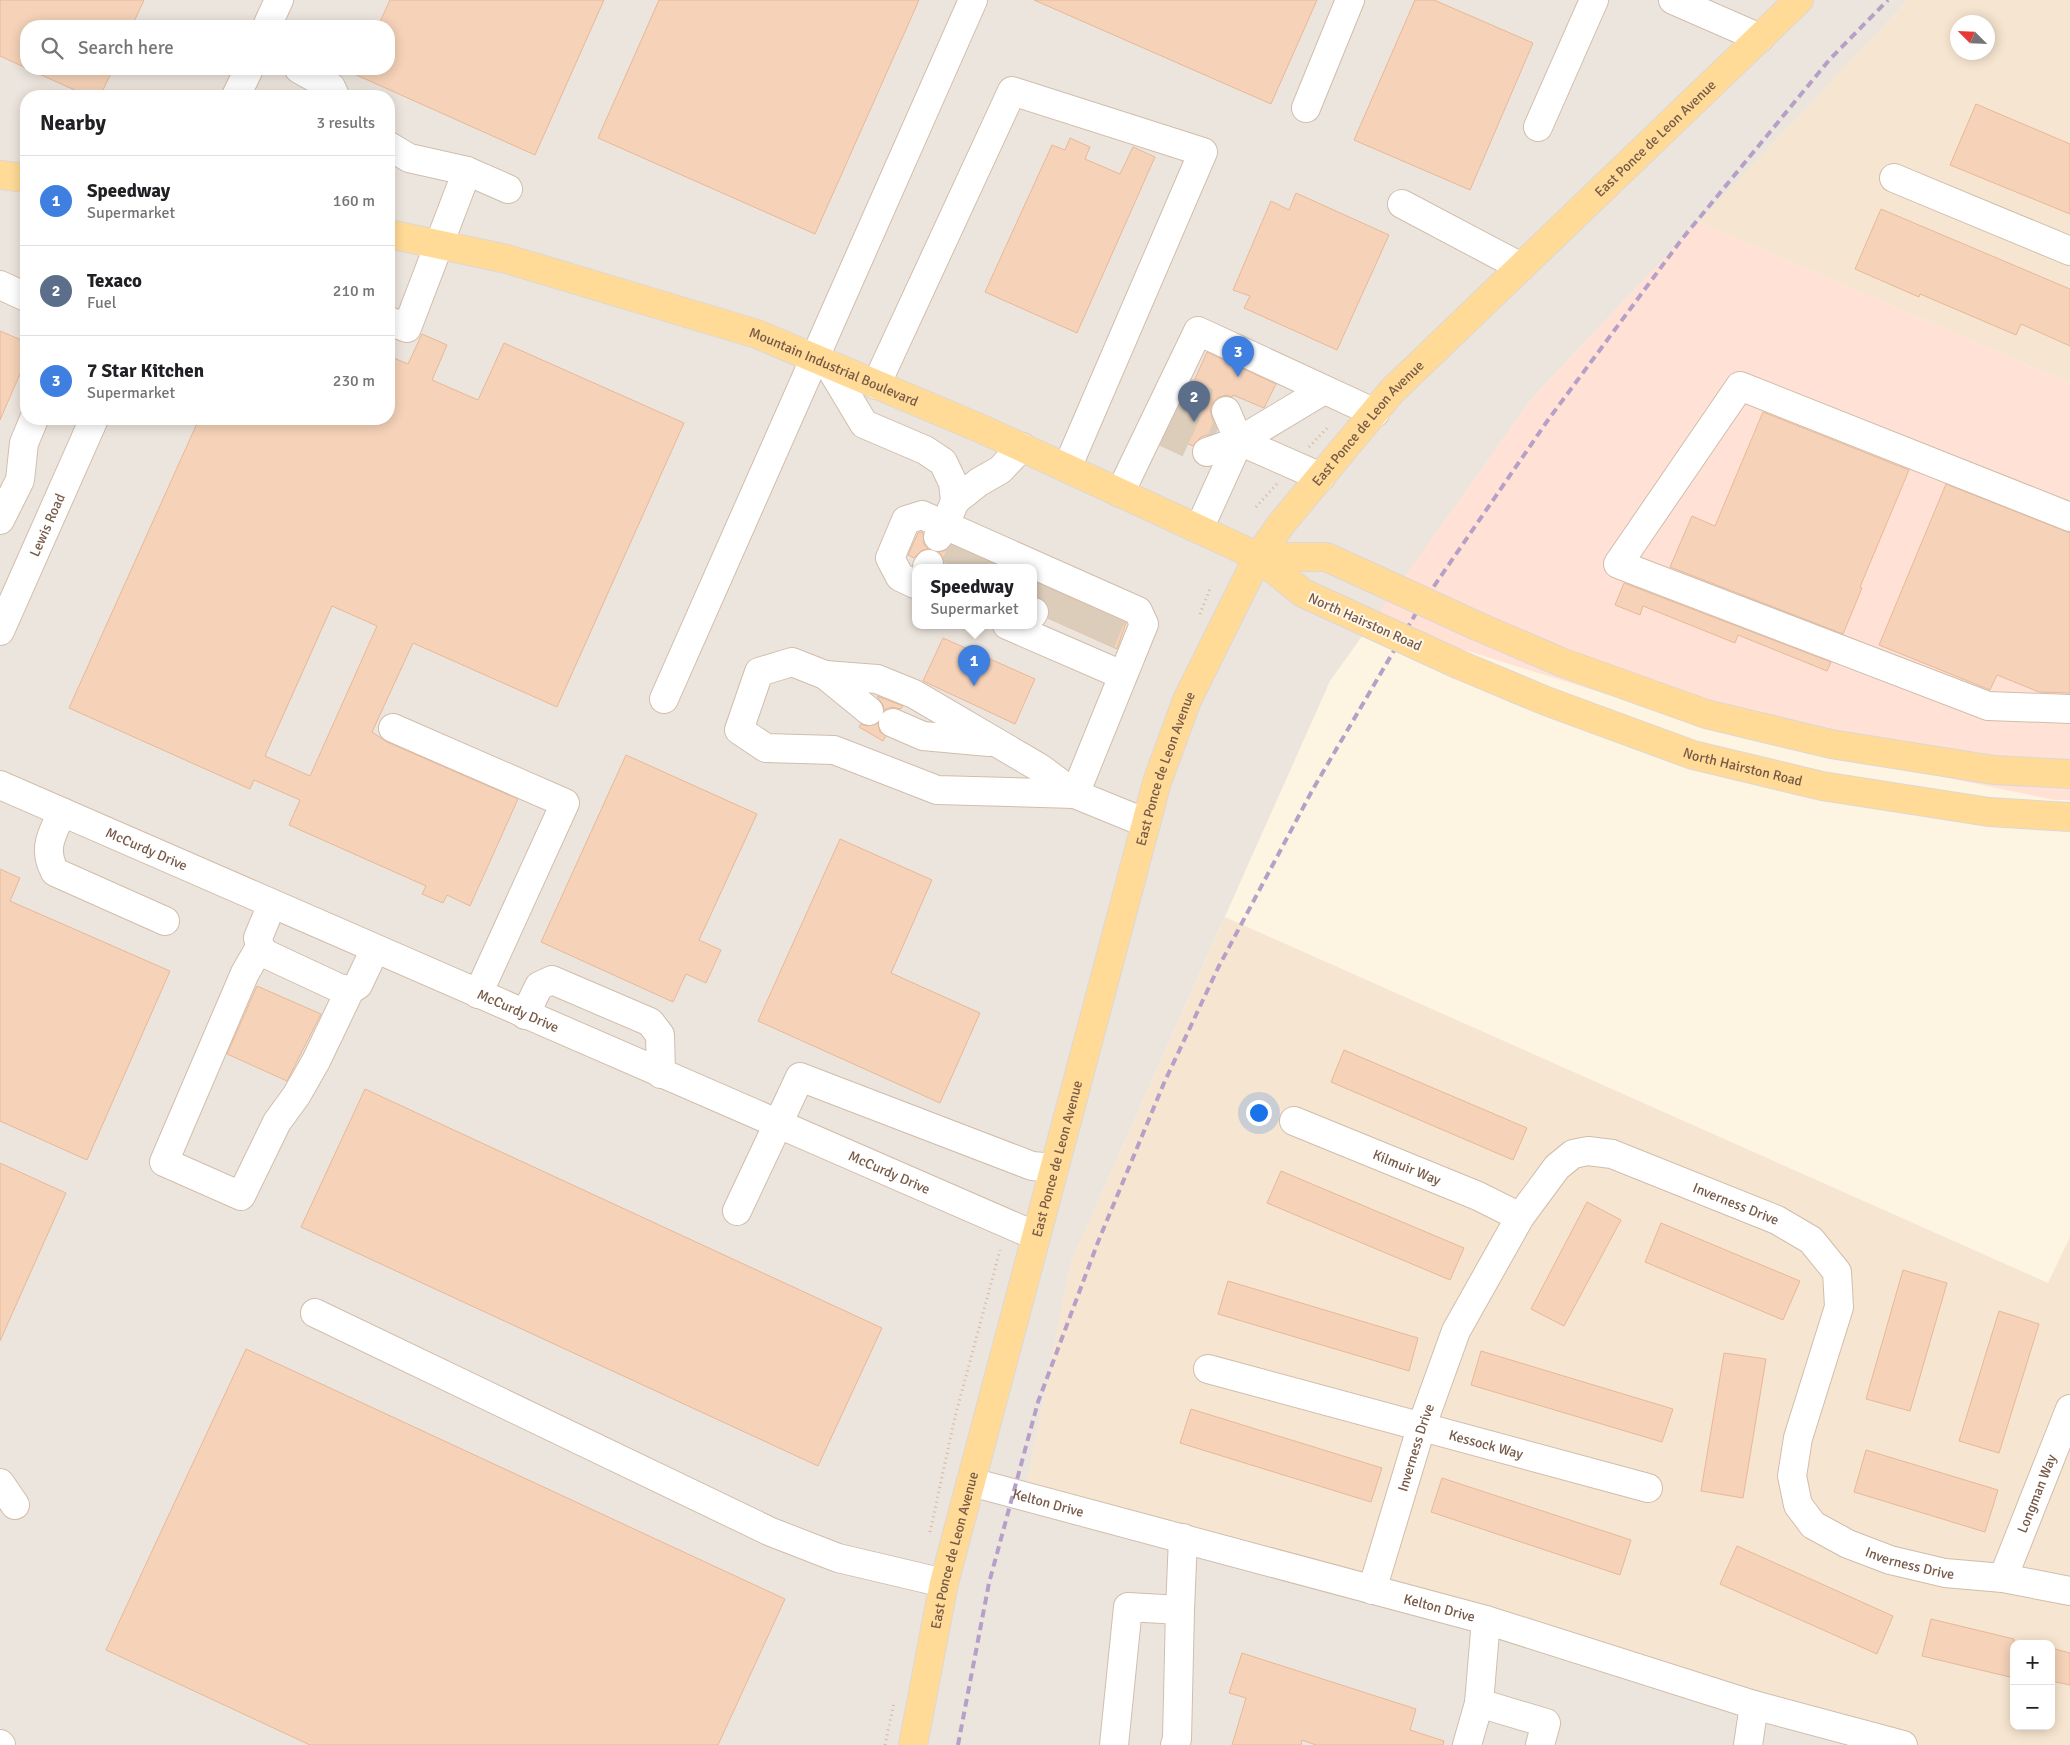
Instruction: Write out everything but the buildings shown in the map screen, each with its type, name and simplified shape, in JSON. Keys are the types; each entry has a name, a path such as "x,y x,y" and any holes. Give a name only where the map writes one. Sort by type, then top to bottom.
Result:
{"main road":[{"name":"East Ponce de Leon Avenue","path":"913,1745 944,1583 1157,782 1187,700 1258,557 1282,524 1392,391 1799,0"},
{"path":"0,175 20,177"},
{"name":"Mountain Industrial Boulevard","path":"395,235 507,259 757,334 1022,447 1258,557"},
{"path":"1258,557 1326,557 1561,662 1706,714 1831,744 1994,770 2070,774"},
{"name":"North Hairston Road","path":"1258,557 1303,593 1460,665 1546,701 1693,755 1822,786 1990,812 2070,817"}],"street":[{"path":"270,20 279,0"},
{"path":"664,699 822,362 973,0"},
{"path":"1306,108 1350,0"},
{"path":"1538,127 1594,0"},
{"path":"1673,0 1760,38"},
{"path":"239,90 245,75"},
{"path":"310,75 331,86 333,90"},
{"path":"876,385 1012,91 1203,152 1067,468"},
{"path":"395,150 409,158 467,171 508,189"},
{"path":"395,323 408,328 467,171"},
{"path":"1894,178 2070,251"},
{"path":"1402,204 1521,267"},
{"path":"0,285 20,294"},
{"path":"1120,493 1169,411 1198,331 1374,412"},
{"path":"822,362 864,424 925,450 943,462 953,483 1023,564"},
{"path":"2070,517 1740,386 1618,564 1988,706 2070,709"},
{"path":"1222,434 1324,390"},
{"path":"0,520 20,480 24,442 31,425"},
{"name":"Lewis Road","path":"0,631 91,425"},
{"path":"1222,434 1321,477"},
{"path":"1199,529 1222,434"},
{"path":"1022,447 1000,470 979,482 1024,564"},
{"path":"912,574 900,577 890,558 906,520 922,515 1021,564"},
{"path":"1037,571 1138,611 1144,624 1074,794"},
{"path":"1045,632 1122,675"},
{"path":"1074,794 937,790 834,750 766,748 739,730 759,672 792,662 825,674 876,679 914,694 1040,768 1074,794 1146,823"},
{"path":"825,674 869,711"},
{"path":"893,723 923,736 998,743"},
{"path":"393,728 565,803 478,994"},
{"name":"McCurdy Drive","path":"0,785 1036,1236"},
{"path":"62,812 48,846 49,860 55,872 165,920"},
{"path":"272,904 258,938 260,947 266,954 339,988 350,990"},
{"path":"260,947 245,973 164,1162 242,1196 277,1122 296,1096 316,1061 350,990 358,985 375,949"},
{"path":"525,1014 539,986 552,980 650,1022 660,1035 661,1074"},
{"path":"737,1210 779,1125 800,1077 1032,1166 1054,1168"},
{"name":"Kilmuir Way","path":"1294,1121 1478,1196 1520,1217"},
{"name":"Inverness Drive","path":"1372,1590 1421,1428 1456,1331 1520,1217 1557,1167 1573,1154 1588,1151 1612,1154 1777,1220 1811,1240 1837,1272 1840,1307 1798,1438 1792,1476 1798,1505 1813,1525 1848,1544 1890,1560 1945,1573 2003,1578 2070,1591"},
{"path":"315,1313 771,1532 838,1558 944,1583"},
{"name":"Kessock Way","path":"1208,1369 1648,1488"},
{"name":"Longman Way","path":"2003,1578 2070,1409"},
{"name":"Kelton Drive","path":"971,1482 1486,1620 1754,1705 1903,1745"},
{"path":"0,1483 15,1505"},
{"path":"1174,1745 1178,1739 1183,1538"},
{"path":"1114,1745 1128,1606 1180,1610"},
{"path":"1467,1745 1478,1703 1486,1620"},
{"path":"1478,1703 1543,1734"},
{"path":"1748,1745 1754,1705"}],"shaded area":[{"path":"0,0 1908,0 1533,397 1330,681 1071,1262 1023,1504 1915,1745 0,1745"},
{"path":"1908,0 2070,0 2070,383 1698,222"},
{"path":"1698,222 2070,383 2070,800 2054,800 1727,732 1372,621 1533,397"},
{"path":"1225,917 2048,1283 2070,1237 2070,1745 1915,1745 1023,1504 1071,1262"}],"tunnel":[{"path":"1182,390 1226,411"},
{"path":"1172,412 1217,431"},
{"path":"1163,432 1207,452"},
{"path":"956,564 963,549"},
{"path":"980,564 983,558"},
{"path":"1037,606 1047,587"},
{"path":"1055,621 1068,597"},
{"path":"1079,632 1091,607"},
{"path":"1101,642 1112,616"}],"railway":[{"path":"958,1745 989,1583 1038,1402 1098,1242 1164,1083 1218,968 1313,789 1419,608 1548,420 1682,239 1830,59 1888,0"}],"place":[{"name":"7 Star Kitchen","path":"1238,377"},
{"name":"Texaco","path":"1194,422"},
{"name":"Speedway","path":"974,686"}]}
